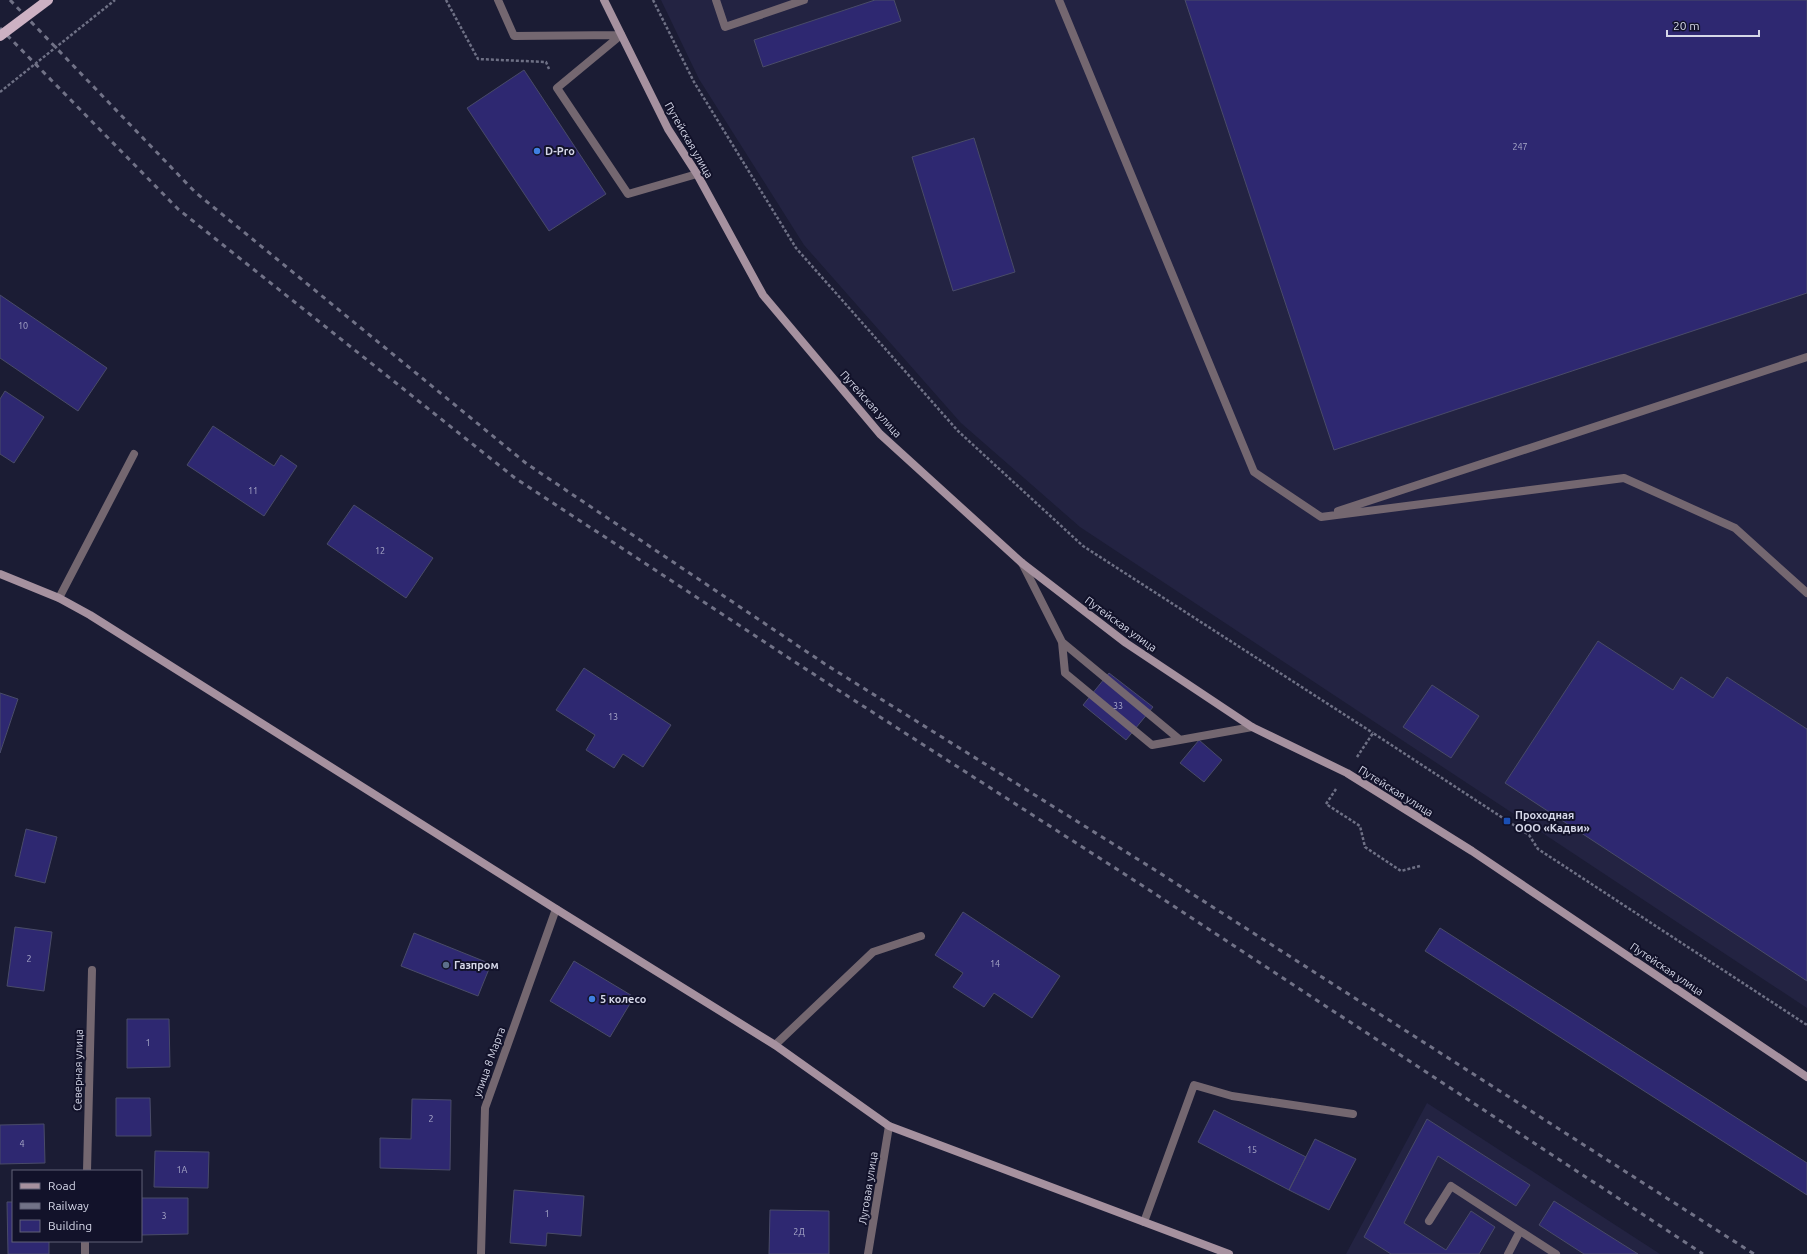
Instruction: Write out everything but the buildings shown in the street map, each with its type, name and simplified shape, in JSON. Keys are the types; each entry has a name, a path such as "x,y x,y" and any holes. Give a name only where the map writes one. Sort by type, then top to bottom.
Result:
{"main road":[{"path":"0,36 48,0"},
{"name":"Путейская улица","path":"604,0 668,129 697,174 763,295 880,434 1022,564 1126,643 1252,727 1347,773 1472,851 1807,1077"},
{"path":"0,574 59,598 97,620 775,1045 889,1126 1229,1254"}],"street":[{"path":"498,0 514,36 621,35"},
{"path":"716,0 725,27 804,0"},
{"path":"1059,0 1254,472 1320,517 1624,478 1735,528 1807,592"},
{"path":"621,35 557,88 628,194 697,174"},
{"path":"1320,517 1807,357"},
{"path":"59,598 134,454"},
{"path":"1022,564 1062,642 1065,673 1152,745 1252,727"},
{"path":"1062,642 1179,739"},
{"name":"улица 8 Марта","path":"481,1254 485,1108 556,909"},
{"path":"775,1045 873,952 921,936"},
{"name":"Северная улица","path":"87,1170 92,970"},
{"path":"1144,1222 1194,1085 1232,1096 1353,1114"},
{"name":"Луговая улица","path":"868,1254 889,1126"},
{"path":"1429,1221 1451,1186 1556,1254"},
{"path":"1508,1254 1520,1231"},
{"path":"85,1242 85,1254"}],"path":[{"path":"0,92 115,0"},
{"path":"654,0 694,82 796,248 958,430 1083,546 1373,733"},
{"path":"1490,810 1529,835 1538,849 1807,1025"},
{"path":"1360,826 1365,847 1400,871 1420,866"}],"shaded area":[{"path":"661,0 1807,0 1807,1008 1080,527 961,423 804,245 699,79"},
{"path":"1427,1103 1660,1254 1346,1254"}],"railway":[{"path":"10,0 195,192 527,464 828,666 1155,870 1754,1254"},
{"path":"0,28 178,209 515,478 821,679 1143,886 1703,1254"}],"place":[{"name":"D-Pro","path":"537,151"},
{"name":"Проходная ООО «Кадви»","path":"1507,821"},
{"name":"Газпром","path":"446,965"},
{"name":"5 колесо","path":"592,999"}]}
